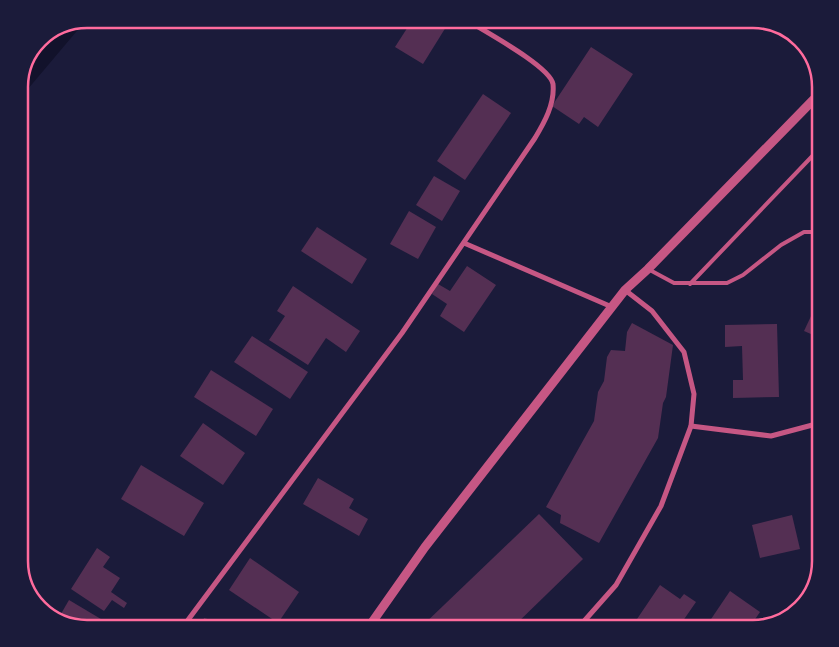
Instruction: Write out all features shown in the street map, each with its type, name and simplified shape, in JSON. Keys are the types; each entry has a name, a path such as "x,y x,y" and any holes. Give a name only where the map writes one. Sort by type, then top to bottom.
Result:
{"street":[{"path":"188,620 402,333 538,132 551,104 553,83 541,67 479,28"},
{"path":"374,620 425,547 625,290 648,270 812,101"},
{"path":"464,243 612,307"},
{"path":"585,620 616,585 661,506 691,426 694,394 684,352 652,311 625,290"},
{"path":"691,426 771,436 812,425"}],"lane":[{"path":"690,284 812,156"},
{"path":"648,270 664,279 690,284 727,283 743,275 782,245 804,232 812,232"}],"shaded area":[{"path":"79,29 28,89 30,71 40,51 54,37 64,32"}],"building":[{"path":"407,28 445,28 423,64 395,47"},
{"path":"591,47 633,74 598,127 584,117 579,124 552,106"},
{"path":"483,94 511,113 465,180 437,161"},
{"path":"434,176 460,191 442,221 416,205"},
{"path":"409,211 436,227 418,259 390,244"},
{"path":"317,227 367,259 352,284 301,251"},
{"path":"467,266 496,285 464,332 440,316 447,304 432,294 438,284 450,291"},
{"path":"293,286 360,331 346,352 326,338 308,365 269,340 285,316 277,311"},
{"path":"812,314 812,334 804,331"},
{"path":"632,323 673,345 666,397 663,403 658,438 599,543 560,523 561,515 546,507 594,421 598,392 604,381 607,357 611,350 625,351 627,332"},
{"path":"777,324 779,397 733,398 733,380 743,380 742,346 725,347 725,325"},
{"path":"252,336 308,372 290,399 234,362"},
{"path":"211,370 273,409 256,436 194,397"},
{"path":"203,423 245,453 223,485 180,456"},
{"path":"141,465 204,503 184,536 121,499"},
{"path":"318,478 354,499 349,508 368,519 359,536 303,504"},
{"path":"539,514 583,559 520,620 428,620"},
{"path":"792,515 800,549 760,558 752,525"},
{"path":"97,548 110,557 103,567 120,578 111,592 127,603 124,608 112,600 104,611 71,589"},
{"path":"250,558 299,592 280,620 274,620 229,590"},
{"path":"660,585 680,599 684,594 696,602 684,620 636,620"},
{"path":"730,591 760,612 755,620 710,620"},
{"path":"69,600 103,620 79,619 61,614"}]}
